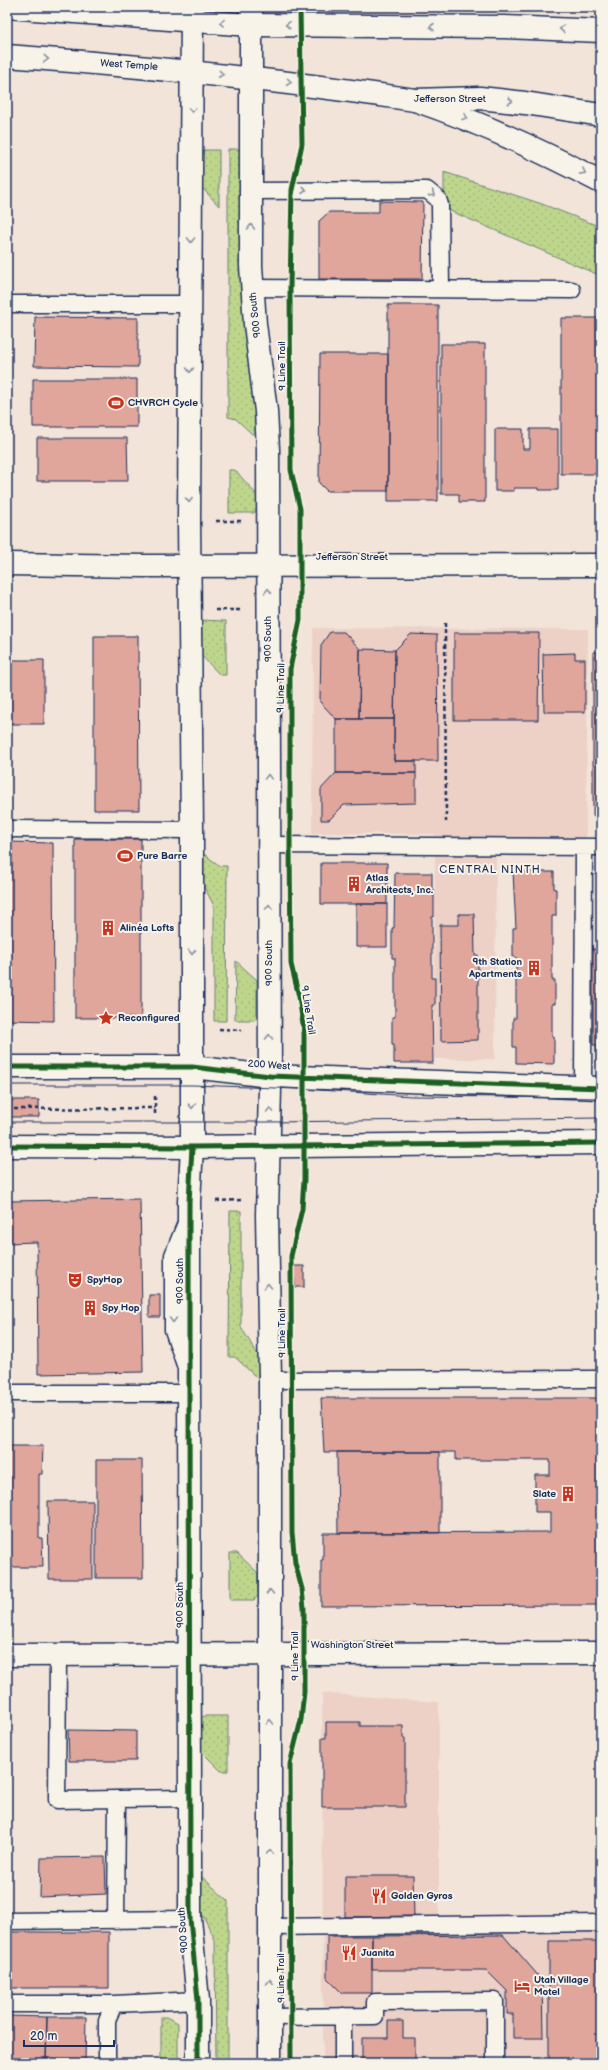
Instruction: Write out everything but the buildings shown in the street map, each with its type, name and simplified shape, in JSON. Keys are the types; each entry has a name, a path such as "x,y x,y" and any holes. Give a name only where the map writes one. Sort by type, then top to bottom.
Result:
{"main road":[{"path":"7,7 196,12 251,16 601,30"},
{"name":"900 South","path":"196,12 192,71 190,304 189,566 192,830 192,1147 189,1214 189,1385 190,1919 198,2000 198,2063"},
{"name":"900 South","path":"251,16 250,77 252,288 266,411 268,449 270,1145 267,1215 270,1380 270,2063"},
{"name":"West Temple","path":"7,56 250,77"},
{"name":"Jefferson Street","path":"250,77 415,100 480,98 525,102 601,115"},
{"path":"415,100 488,126 536,148 601,182"},
{"name":"Jefferson Street","path":"7,564 189,566 601,565"},
{"name":"200 West","path":"7,1067 192,1067 270,1076 592,1088"},
{"path":"7,1146 192,1147 601,1142"},
{"name":"Washington Street","path":"7,1656 601,1653"}],"lane":[{"path":"251,191 427,190 438,199 440,206 441,289"},
{"path":"252,288 572,290"},
{"path":"7,304 190,304"},
{"path":"7,829 192,830"},
{"path":"268,845 601,847"},
{"path":"584,847 592,1088"},
{"path":"270,1380 601,1379"},
{"path":"7,1393 189,1385"},
{"path":"58,1656 57,1800 190,1798"},
{"path":"116,1921 117,1799"},
{"path":"7,1921 190,1919"},
{"path":"270,1927 601,1923"},
{"path":"7,2004 114,2004 198,2000"},
{"path":"270,2017 375,2016 375,2002 495,2001 495,2063"},
{"path":"107,2063 107,2020 114,2004"},
{"path":"343,2016 343,2063"}],"path":[{"path":"213,521 242,521"},
{"path":"208,610 244,610"},
{"path":"445,623 446,846"},
{"path":"213,1029 245,1030"},
{"path":"155,1096 155,1117"},
{"path":"7,1109 155,1108"},
{"path":"212,1201 241,1200"}],"shaded area":[{"path":"313,628 588,629 586,838 496,838 495,1059 434,1059 435,834 312,833"},
{"path":"322,1693 439,1702 439,1920 601,1920 601,2063 323,2063"}],"green space":[{"path":"228,149 240,149 241,292 259,428 257,434 252,434 236,419 228,417"},
{"path":"204,150 219,150 219,206 195,180"},
{"path":"444,172 542,204 601,227 601,276 448,210 444,196"},
{"path":"229,470 235,470 257,495 257,509 254,513 229,513"},
{"path":"198,620 226,621 226,675 220,675 198,652"},
{"path":"197,849 220,866 227,866 226,1021 214,1021 214,906 197,873"},
{"path":"236,961 257,980 257,1018 254,1020 235,1020"},
{"path":"230,1211 241,1211 241,1327 259,1357 259,1380 235,1357 229,1357"},
{"path":"230,1553 237,1553 258,1573 258,1596 254,1600 230,1600"},
{"path":"204,1716 228,1716 228,1771 221,1771 200,1750 200,1719"},
{"path":"199,1874 228,1901 228,2063 216,2063 215,1940 199,1907"},
{"path":"161,2017 166,2017 178,2023 178,2063 161,2063"}],"tram line":[{"path":"7,1085 192,1085 304,1089 412,1096 601,1098"},
{"path":"7,1122 269,1122 601,1118"}],"cycle path":[{"name":"9 Line Trail","path":"291,2063 290,1764 301,1720 304,1692 304,1608 302,1589 295,1563 292,1532 291,1256 302,1209 304,1179 304,1031 299,997 291,964 290,845 290,669 300,620 300,509 291,470 290,288 292,190 302,144 300,7"},
{"path":"7,1067 192,1067 270,1076 601,1088"},
{"path":"7,1146 192,1147 601,1143"},
{"path":"192,1147 189,1202 190,1919 198,2000 198,2063"}],"place":[{"name":"CHVRCH Cycle","path":"116,403"},
{"name":"Pure Barre","path":"125,856"},
{"name":"Atlas Architects, Inc.","path":"354,884"},
{"name":"Alinéa Lofts","path":"108,928"},
{"name":"9th Station Apartments","path":"534,968"},
{"name":"Reconfigured","path":"106,1018"},
{"name":"SpyHop","path":"75,1280"},
{"name":"Spy Hop","path":"90,1308"},
{"name":"Slate","path":"568,1494"},
{"name":"Golden Gyros","path":"379,1896"},
{"name":"Juanita","path":"349,1953"},
{"name":"Utah Village Motel","path":"522,1986"}],"district":[{"name":"CENTRAL NINTH","path":"490,869"}]}
